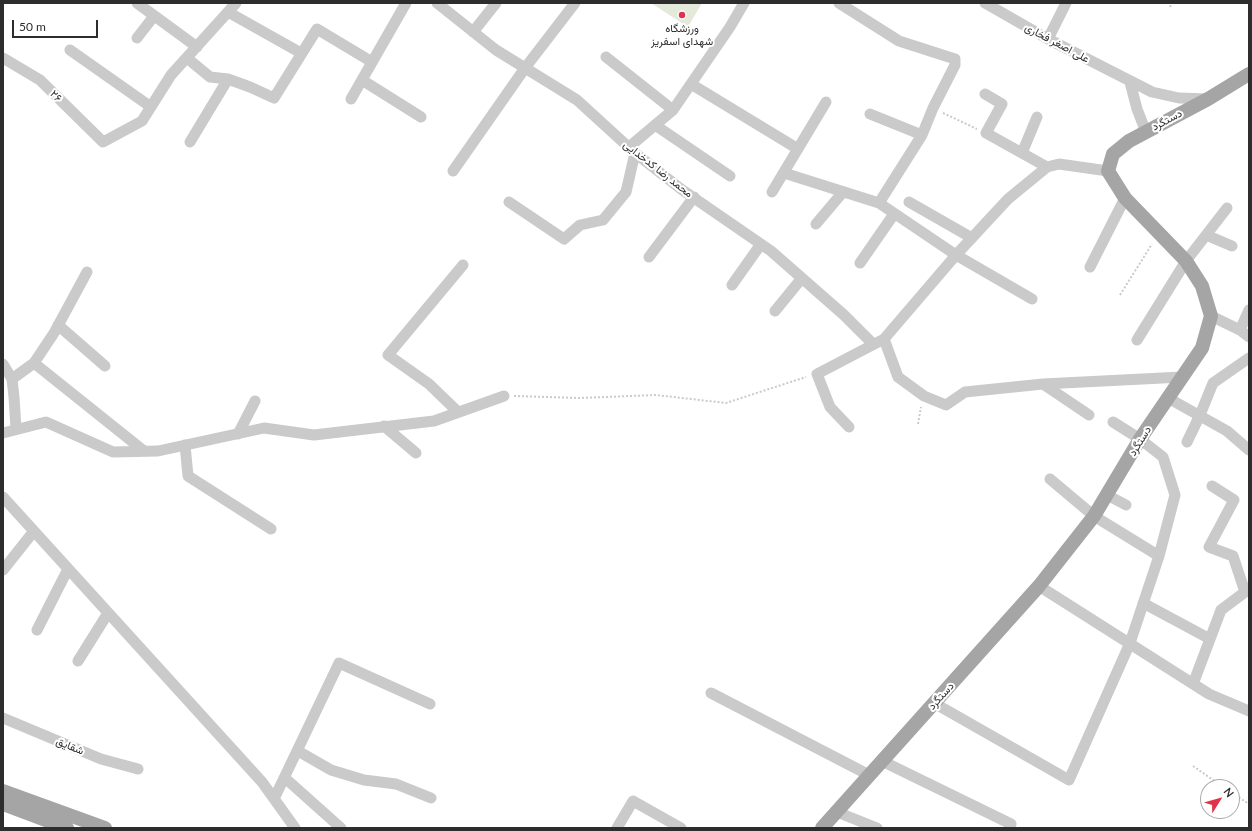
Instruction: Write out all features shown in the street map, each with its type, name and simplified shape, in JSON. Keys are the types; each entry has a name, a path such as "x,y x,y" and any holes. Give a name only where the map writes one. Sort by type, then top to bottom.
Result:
{"main road":[{"name":"دستگرد","path":"1108,171 1113,154 1129,141 1208,99 1249,74"},
{"path":"1108,171 1125,198 1186,261 1202,286 1211,316"},
{"name":"دستگرد","path":"822,828 1039,586 1094,516 1140,439 1202,348 1211,316"},
{"path":"3,791 104,828"},
{"path":"3,804 67,828"}],"street":[{"path":"137,3 197,47"},
{"path":"70,50 151,107 171,75 236,3"},
{"path":"351,99 406,3"},
{"name":"محمد رضا کدخدایی","path":"437,3 496,50 577,100 632,150 694,197 771,251 844,315 873,344"},
{"path":"473,32 496,3"},
{"path":"453,171 525,68 575,3"},
{"path":"509,202 564,239 580,225 603,220 626,192 632,150 655,125 673,110 744,3"},
{"path":"838,3 899,41 955,59 955,65 933,108 922,135 879,203"},
{"name":"علی اصغر فخاری","path":"985,3 1048,39 1152,92 1179,98 1208,99"},
{"path":"1048,39 1066,3"},
{"path":"228,12 301,53"},
{"path":"137,38 154,16"},
{"path":"187,58 210,77 228,79 274,98 317,29 372,62"},
{"name":"۲۶","path":"3,58 40,80 103,142 142,121 151,107"},
{"path":"606,58 673,110"},
{"path":"190,142 228,79"},
{"path":"362,80 421,117"},
{"path":"1130,82 1137,109 1146,132"},
{"path":"691,84 798,149"},
{"path":"985,94 1002,104 986,133 1047,167"},
{"path":"772,192 826,102"},
{"path":"870,114 922,135"},
{"path":"1022,153 1038,117"},
{"path":"655,125 730,176"},
{"path":"848,427 830,408 816,374 884,339 956,255 1008,199 1047,167 1059,164 1108,171"},
{"path":"784,173 879,203 956,255 1032,299"},
{"path":"816,224 843,192"},
{"path":"649,257 694,197"},
{"path":"1090,267 1125,198"},
{"path":"909,202 972,238"},
{"path":"1137,340 1186,261 1227,208"},
{"path":"860,264 894,214"},
{"path":"1206,235 1232,246"},
{"path":"732,285 761,244"},
{"path":"458,412 429,384 388,356 463,265"},
{"path":"12,379 34,363 58,325 87,272"},
{"path":"775,311 802,278"},
{"path":"1240,330 1249,310"},
{"path":"1211,316 1240,330 1249,337"},
{"path":"58,325 105,366"},
{"path":"884,339 898,377 924,396 946,405 965,392 1042,384 1182,378"},
{"path":"1187,442 1213,383 1249,358"},
{"path":"34,363 144,451"},
{"path":"3,364 12,379 16,430"},
{"path":"1042,384 1089,415"},
{"path":"3,433 46,422 113,452 158,450 264,428 314,435 434,421 504,396"},
{"path":"1168,398 1227,430 1249,450"},
{"path":"238,434 255,401"},
{"path":"934,703 1069,780 1130,643 1159,556 1175,495 1163,457 1140,439 1113,422"},
{"path":"384,426 416,453"},
{"path":"186,445 188,476 271,530"},
{"path":"1050,479 1094,516 1159,556"},
{"path":"1193,684 1221,610 1247,590 1233,556 1209,547 1234,500 1212,486"},
{"path":"1107,495 1126,505"},
{"path":"3,497 262,782 295,828"},
{"path":"3,570 34,531"},
{"path":"37,630 68,569"},
{"path":"1039,586 1209,694 1249,711"},
{"path":"1143,603 1210,639"},
{"path":"78,661 108,613"},
{"path":"274,799 339,663 430,704"},
{"path":"711,693 869,775"},
{"name":"شقایق","path":"3,718 101,759 138,768"},
{"path":"298,751 331,770 364,780 396,784 431,798"},
{"path":"882,761 1012,824"},
{"path":"285,778 340,828"},
{"path":"617,828 633,800 681,828"},
{"path":"837,812 877,828"}],"path":[{"path":"1170,7 1172,3"},
{"path":"933,108 986,133"},
{"path":"1120,295 1159,233"},
{"path":"504,396 580,398 656,396 726,404 816,374"},
{"path":"918,424 924,396"},
{"path":"1193,766 1212,779"},
{"path":"1240,798 1249,804"}],"green space":[{"name":"ورزشگاه شهدای اسفریز","path":"651,3 702,3 688,27"}],"place":[{"name":"ورزشگاه شهدای اسفریز","path":"682,15"}]}
